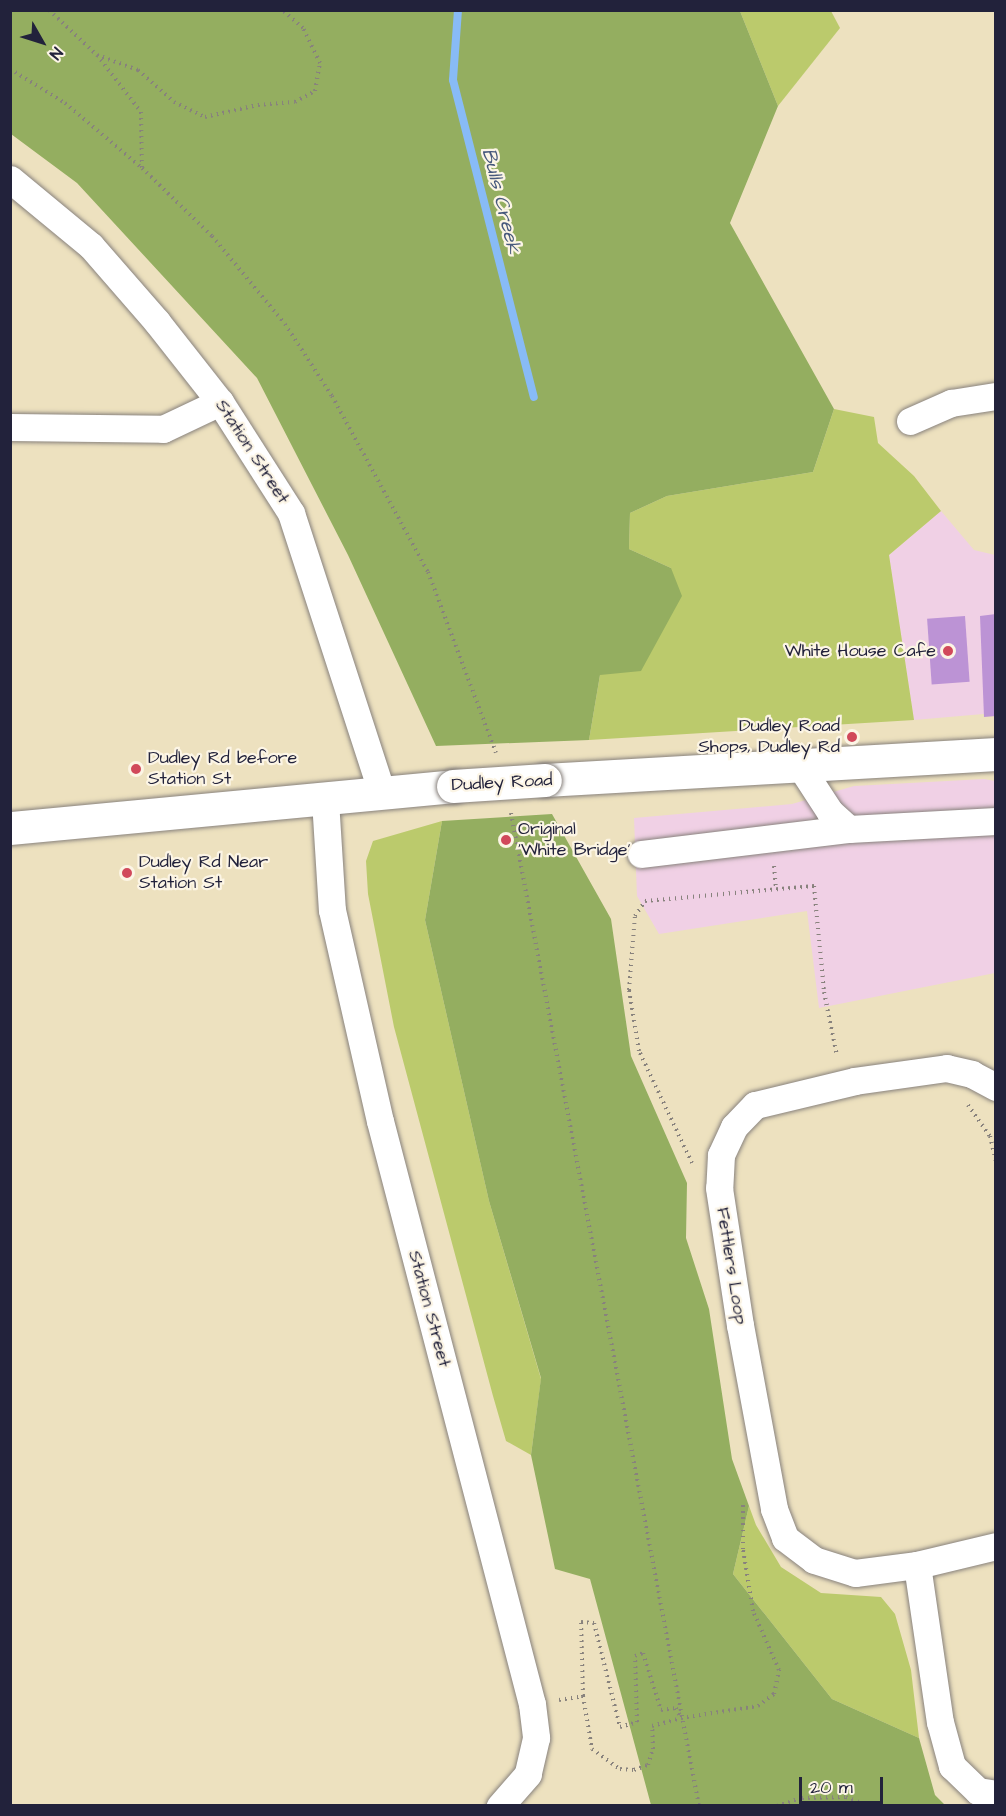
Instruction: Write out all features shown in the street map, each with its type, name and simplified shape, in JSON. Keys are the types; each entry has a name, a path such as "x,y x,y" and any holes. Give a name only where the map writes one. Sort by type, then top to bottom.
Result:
{"main road":[{"name":"Dudley Road","path":"10,828 325,800 453,786 996,754"}],"street":[{"name":"Station Street","path":"10,179 91,246 220,402 291,513 382,793"},
{"path":"910,421 951,403 996,396"},
{"path":"10,427 163,429 220,402"},
{"path":"800,766 830,812 849,829"},
{"name":"Station Street","path":"325,800 332,909 380,1121 532,1704 536,1738 528,1774 500,1806"},
{"path":"641,854 849,829 996,822"},
{"name":"Fettlers Loop","path":"996,1087 972,1074 947,1068 855,1081 755,1105 734,1127 721,1155 719,1188 740,1325 774,1509 785,1538 814,1560 855,1573 918,1565 996,1546"},
{"path":"918,1565 940,1722 952,1766 968,1784 993,1794"}],"path":[{"path":"50,10 97,55 141,112 142,168"},
{"path":"97,55 138,70 174,102 205,117 258,105 295,102 315,91 320,63 303,28 282,10"},
{"path":"10,69 65,103 142,168 227,254 285,324 332,396 428,572 498,758"},
{"path":"508,802 699,1806"},
{"path":"696,1172 639,1051 628,990 635,916 645,901 814,886 824,992 838,1060"},
{"path":"960,1100 983,1123 996,1163"},
{"path":"681,1718 676,1708 661,1710 643,1653 635,1656 637,1722 620,1727 594,1623 581,1622 583,1696 592,1749 620,1769 634,1770 648,1765 653,1749 651,1726 681,1718 758,1706 774,1694 779,1670 753,1611 743,1549 743,1502"},
{"path":"532,1704 583,1696"},
{"path":"777,1806 802,1798 846,1797 870,1806"}],"shaded area":[{"path":"941,511 974,550 995,555 995,713 914,720 889,555"},
{"path":"984,779 995,781 995,973 819,1008 807,911 659,934 637,896 634,818 792,804 854,786"}],"green space":[{"path":"10,11 740,11 778,106 730,223 834,409 813,472 667,496 630,513 629,549 671,568 682,596 641,671 600,675 589,740 436,746 348,555 257,378 77,183 11,134"},
{"path":"740,11 831,11 840,28 778,106"},
{"path":"834,409 874,417 878,443 914,476 941,511 889,555 914,720 589,740 600,675 671,568 629,549 630,513 667,496 813,472"},
{"path":"552,814 611,919 631,1056 687,1183 686,1238 709,1309 732,1459 749,1506 733,1574 832,1699 919,1738 935,1795 945,1805 651,1805 590,1579 555,1569 531,1455 541,1378 489,1201 425,920 442,821"},
{"path":"442,821 425,920 489,1201 541,1379 531,1455 506,1441 394,1027 368,894 366,861 373,841"},
{"path":"749,1506 756,1525 781,1567 821,1593 881,1597 895,1614 911,1670 919,1738 832,1699 733,1574"}],"building":[{"path":"996,614 996,716 984,717 980,616"},
{"name":"White House Cafe","path":"965,616 970,682 932,684 927,619"}],"waterway":[{"name":"Bulls Creek","path":"458,10 453,80 534,397"}],"place":[{"name":"White House Cafe","path":"948,651"},
{"name":"Dudley Road Shops, Dudley Rd","path":"852,737"},
{"name":"Dudley Rd before Station St","path":"136,769"},
{"name":"Original 'White Bridge'","path":"506,840"},
{"name":"Dudley Rd Near Station St","path":"127,873"}]}
